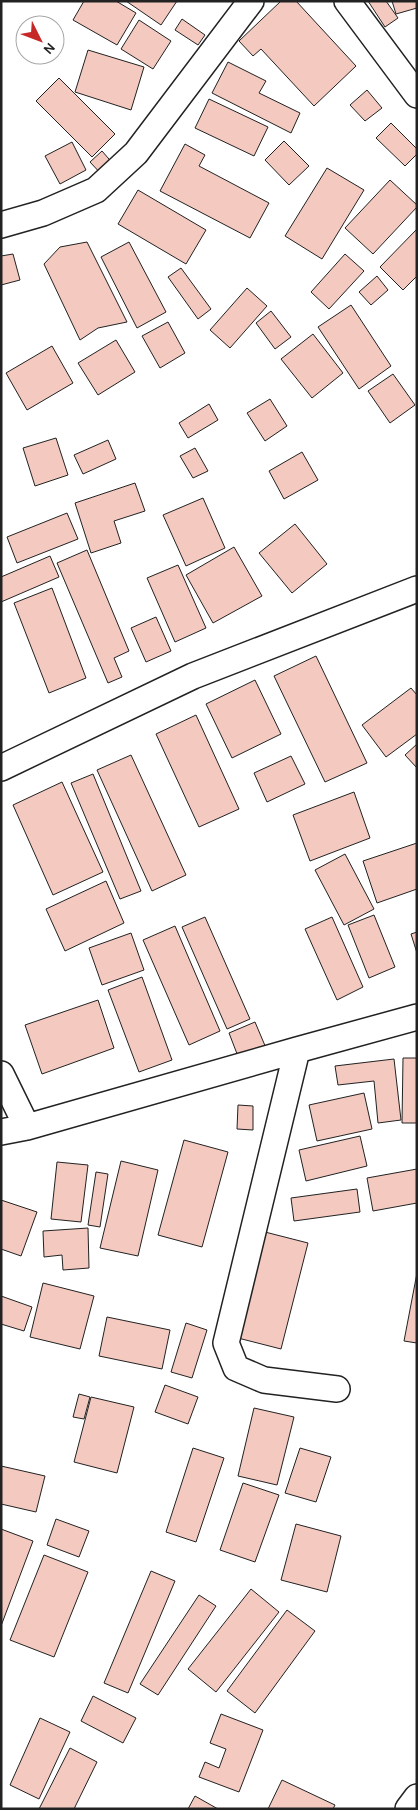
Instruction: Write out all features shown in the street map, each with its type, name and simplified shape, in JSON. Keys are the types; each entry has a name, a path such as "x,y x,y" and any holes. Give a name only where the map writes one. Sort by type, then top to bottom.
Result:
{"street":[{"path":"1,225 43,213 96,190 136,153 250,1"},
{"path":"347,1 417,95"},
{"path":"1,768 193,676 417,589"},
{"path":"1,1132 27,1127 417,1017"},
{"path":"297,1050 226,1343 236,1368 264,1380 337,1389"},
{"path":"1,1074 27,1127"},
{"path":"408,1809 417,1797"}],"building":[{"path":"84,1 116,1 136,13 117,45 73,20"},
{"path":"126,1 177,1 161,25"},
{"path":"281,1 296,1 356,66 314,106 261,49 253,56 239,41"},
{"path":"368,1 386,1 398,18 385,27"},
{"path":"392,1 417,1 417,8 396,14"},
{"path":"182,19 205,35 198,45 175,30"},
{"path":"139,20 171,41 153,69 121,49"},
{"path":"88,50 144,67 131,110 75,92"},
{"path":"228,62 266,81 259,93 300,113 291,133 212,93"},
{"path":"59,78 115,134 92,157 36,101"},
{"path":"367,90 382,108 365,121 350,105"},
{"path":"209,99 268,127 254,156 195,128"},
{"path":"391,123 417,149 417,154 405,166 376,138"},
{"path":"284,141 309,166 289,185 265,160"},
{"path":"72,142 86,170 60,184 45,156"},
{"path":"185,144 205,155 199,166 269,203 250,238 160,191"},
{"path":"102,151 115,166 103,176 90,162"},
{"path":"327,168 364,190 322,259 285,236"},
{"path":"390,180 417,207 373,254 345,228"},
{"path":"138,190 206,230 186,264 118,224"},
{"path":"417,229 417,276 403,290 380,267"},
{"path":"87,242 127,322 98,328 80,340 44,264 60,247"},
{"path":"129,242 166,312 137,328 101,257"},
{"path":"13,254 20,280 1,285 1,256"},
{"path":"345,254 364,271 329,309 311,292"},
{"path":"181,268 211,309 198,319 168,277"},
{"path":"377,276 388,290 371,305 359,292"},
{"path":"247,288 267,306 230,348 210,330"},
{"path":"351,305 391,366 359,389 318,327"},
{"path":"271,311 291,337 275,349 256,323"},
{"path":"168,322 185,353 160,368 142,336"},
{"path":"313,334 343,373 312,398 281,359"},
{"path":"116,340 135,372 98,395 78,363"},
{"path":"52,346 73,383 27,410 6,373"},
{"path":"393,374 415,405 390,423 368,391"},
{"path":"270,399 287,426 265,441 247,413"},
{"path":"209,404 218,420 188,438 179,423"},
{"path":"56,438 68,475 35,486 23,448"},
{"path":"108,440 116,459 83,474 74,455"},
{"path":"195,448 208,471 193,478 180,456"},
{"path":"302,452 318,480 284,499 269,471"},
{"path":"135,483 145,511 114,521 121,543 91,553 75,503"},
{"path":"203,498 225,548 186,566 163,515"},
{"path":"67,513 78,539 17,563 7,537"},
{"path":"295,524 327,564 292,593 259,553"},
{"path":"234,547 262,596 213,623 186,575"},
{"path":"87,550 129,651 114,658 122,677 108,683 57,563"},
{"path":"50,556 59,577 1,602 1,577"},
{"path":"178,565 206,628 175,642 147,578"},
{"path":"52,588 86,678 49,693 14,603"},
{"path":"156,617 171,651 146,662 131,628"},
{"path":"316,656 367,763 325,782 274,676"},
{"path":"255,680 281,734 232,758 206,704"},
{"path":"411,688 417,695 417,734 386,757 362,725"},
{"path":"196,715 239,809 199,827 156,734"},
{"path":"417,744 417,768 405,755"},
{"path":"131,755 186,875 152,891 97,770"},
{"path":"291,756 305,784 267,802 254,773"},
{"path":"93,774 141,891 120,899 71,783"},
{"path":"62,782 103,872 53,895 13,805"},
{"path":"354,792 370,838 310,861 293,815"},
{"path":"417,843 417,889 377,903 363,861"},
{"path":"345,854 374,909 344,925 315,870"},
{"path":"106,881 124,923 65,951 46,909"},
{"path":"374,915 395,967 369,978 348,925"},
{"path":"205,917 250,1019 227,1029 182,927"},
{"path":"332,917 363,987 337,1000 305,929"},
{"path":"175,926 220,1031 189,1045 143,940"},
{"path":"417,932 417,953 411,934"},
{"path":"131,933 144,970 102,985 89,948"},
{"path":"142,977 172,1060 139,1072 108,990"},
{"path":"98,1000 114,1048 42,1074 25,1025"},
{"path":"255,1022 266,1048 239,1059 229,1033"},
{"path":"403,1058 417,1058 417,1123 402,1123"},
{"path":"394,1059 401,1120 378,1123 374,1081 338,1085 335,1066"},
{"path":"364,1093 372,1129 317,1141 309,1105"},
{"path":"238,1105 253,1106 253,1130 237,1129"},
{"path":"360,1136 367,1166 306,1181 299,1150"},
{"path":"184,1140 228,1152 202,1247 158,1235"},
{"path":"121,1161 158,1170 138,1256 100,1248"},
{"path":"57,1162 88,1165 81,1222 51,1219"},
{"path":"417,1169 417,1203 373,1211 367,1178"},
{"path":"96,1172 108,1174 100,1227 88,1225"},
{"path":"357,1189 360,1212 294,1221 291,1198"},
{"path":"1,1200 37,1212 21,1256 1,1249"},
{"path":"88,1228 89,1268 63,1270 62,1255 44,1257 43,1231"},
{"path":"265,1232 308,1243 281,1349 238,1338"},
{"path":"417,1273 417,1343 404,1341"},
{"path":"43,1283 94,1296 80,1349 30,1337"},
{"path":"1,1296 32,1307 24,1331 1,1324"},
{"path":"107,1317 170,1330 162,1369 99,1356"},
{"path":"186,1323 207,1330 192,1378 171,1372"},
{"path":"165,1385 198,1397 188,1424 155,1412"},
{"path":"79,1394 90,1397 84,1419 73,1417"},
{"path":"91,1397 134,1407 117,1473 74,1462"},
{"path":"254,1408 294,1417 277,1485 238,1476"},
{"path":"193,1448 224,1458 196,1542 166,1532"},
{"path":"300,1448 331,1457 316,1502 285,1493"},
{"path":"1,1466 45,1476 36,1512 1,1504"},
{"path":"243,1483 279,1495 255,1562 220,1550"},
{"path":"56,1519 89,1531 79,1557 47,1545"},
{"path":"296,1524 341,1536 327,1592 281,1580"},
{"path":"1,1529 33,1541 1,1626"},
{"path":"44,1555 88,1572 54,1657 10,1640"},
{"path":"151,1571 175,1581 128,1693 104,1683"},
{"path":"251,1589 279,1612 216,1692 188,1669"},
{"path":"199,1595 216,1606 158,1695 140,1684"},
{"path":"287,1610 315,1631 255,1713 227,1691"},
{"path":"93,1696 136,1718 123,1743 81,1721"},
{"path":"221,1714 263,1730 239,1792 199,1777 205,1762 219,1768 226,1749 210,1743"},
{"path":"40,1718 70,1732 39,1799 10,1785"},
{"path":"70,1748 97,1762 74,1809 39,1809"},
{"path":"282,1780 335,1805 333,1809 268,1809"},
{"path":"195,1796 218,1809 188,1809"}]}
